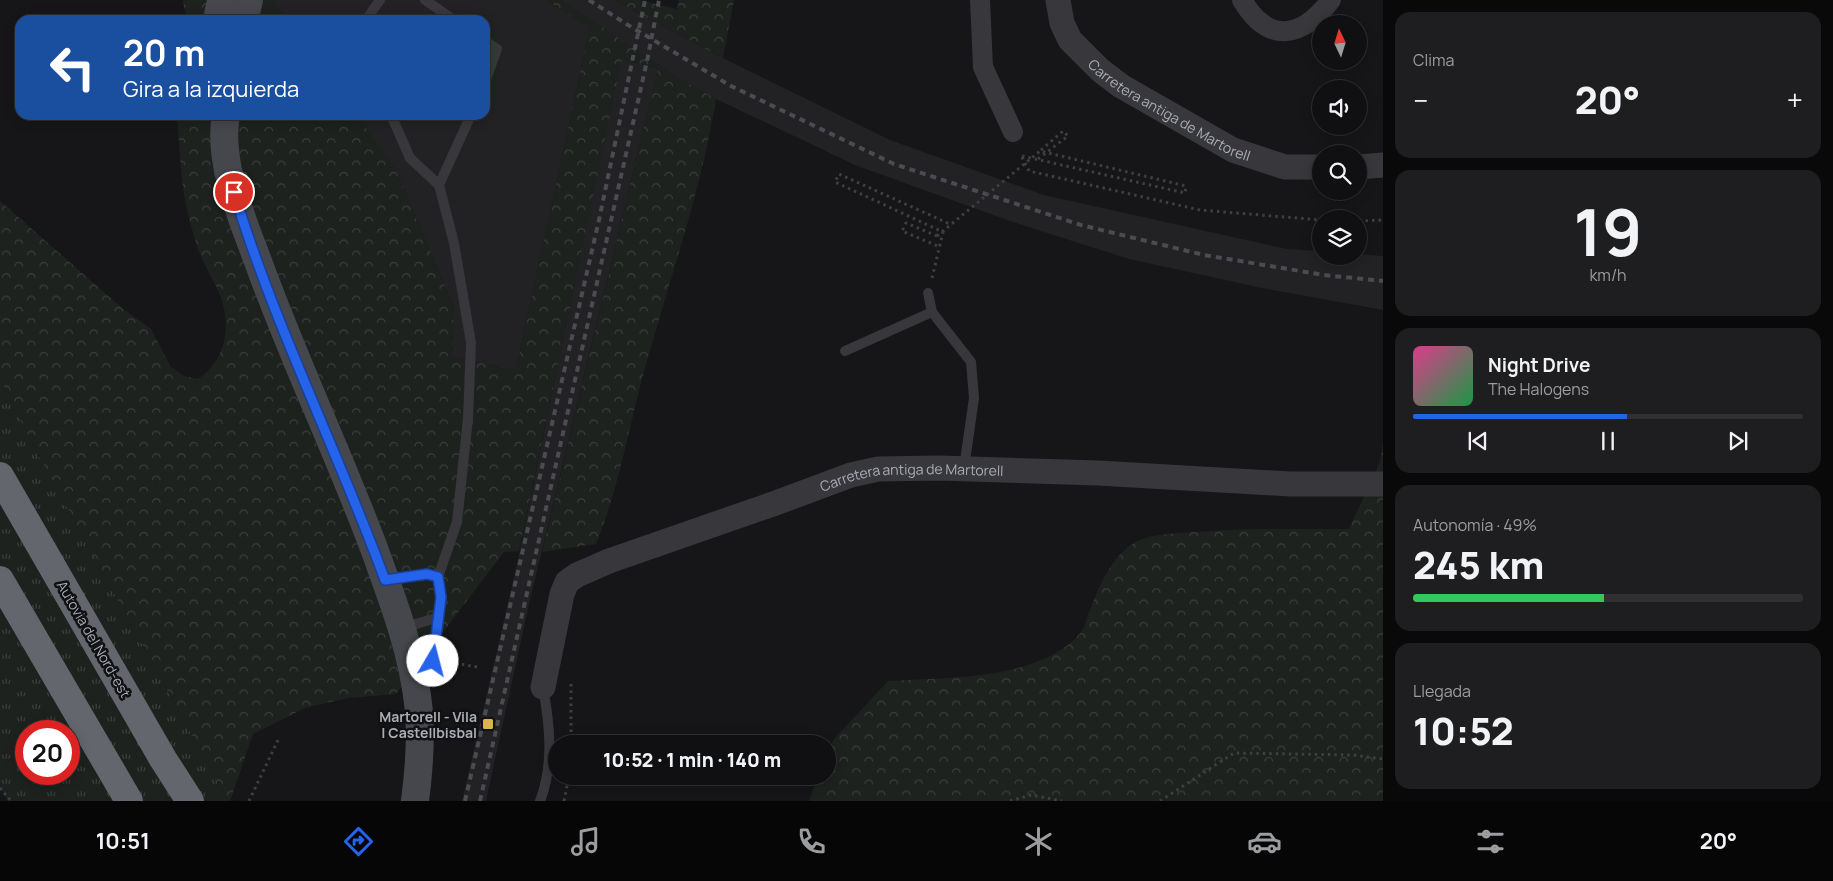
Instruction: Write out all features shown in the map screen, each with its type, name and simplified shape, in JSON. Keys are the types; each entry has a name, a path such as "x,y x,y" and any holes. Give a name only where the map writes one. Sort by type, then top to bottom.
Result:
{"highway":[{"name":"Autovia del Nord-est","path":"0,476 163,760 190,801"},
{"path":"0,580 125,794"}],"main road":[{"path":"225,15 240,6"},
{"path":"223,120 230,178 242,218 270,296 363,519 401,625 412,668 418,704 419,742 415,801"}],"street":[{"path":"980,0 983,67 1013,132"},
{"name":"Carretera antiga de Martorell","path":"1058,0 1062,23 1070,40 1100,70 1121,86 1233,150 1285,167 1312,167"},
{"path":"1242,0 1258,23 1277,30 1290,31 1304,27 1320,15 1331,0"},
{"path":"1367,166 1383,165"},
{"name":"Carretera antiga de Martorell","path":"543,687 562,594 567,582 577,575 609,561 851,475 911,467 1098,473 1290,484 1383,484"}],"lane":[{"path":"370,15 380,0"},
{"path":"425,0 447,15"},
{"path":"490,44 497,49 490,68"},
{"path":"393,120 410,158 439,185 454,243 471,342 468,418 457,522 438,577 441,597 433,661 418,704"},
{"path":"439,185 469,120"},
{"path":"928,293 932,312 971,362 974,398 964,469"},
{"path":"845,351 932,312"},
{"path":"385,580 427,574 438,577"},
{"path":"401,625 416,624 439,618"},
{"path":"540,801 550,756 548,717 543,687"}],"path":[{"path":"940,247 902,231 906,223 937,236 1063,131 1068,136 1037,160"},
{"path":"1013,132 1028,170 1200,210 1312,219"},
{"path":"1022,156 1186,193 1186,186 1040,151"},
{"path":"928,293 943,232 834,182 839,174 952,225"},
{"path":"1367,221 1383,220"},
{"path":"433,661 477,667"},
{"path":"249,801 278,740"},
{"path":"1160,801 1234,753 1353,755 1383,759"},
{"path":"564,801 567,785"},
{"path":"0,788 11,801"},
{"path":"1010,801 1031,795 1062,801"}],"shaded area":[{"path":"272,0 546,0 590,27 516,370 452,357 454,307 395,169 360,120 490,120 490,15 283,15"},
{"path":"561,0 614,0 723,58 890,140 1044,195 1287,249 1312,250 1312,265 1367,265 1367,255 1383,256 1383,310 1262,288 1129,259 1007,220 855,165 716,99 680,79"},
{"path":"621,58 658,69 529,604 486,801 462,801 517,564"}],"green space":[{"path":"183,0 272,0 283,15 185,15"},
{"path":"546,0 561,0 680,79 716,99 695,196 642,378 619,474 596,544 542,552 658,69 622,58 519,551 504,552 396,694 348,698 305,708 253,734 230,801 228,801 36,451 0,378 0,201 122,308 151,329 171,367 184,376 198,379 215,362 220,352 224,342 226,319 220,295 194,238 185,202 177,120 360,120 395,169 454,307 452,357 516,370 590,27"},
{"path":"614,0 639,0 677,9 679,0 734,0 723,58"},
{"path":"0,378 36,451 228,801 8,801 0,788"},
{"path":"1383,442 1383,801 809,801 815,785 836,785 836,737 888,681 964,677 1018,668 1042,660 1064,648 1083,630 1098,589 1115,561 1122,552 1145,538 1168,534 1236,530 1349,529 1380,462"}],"railway":[{"path":"589,0 731,86 894,164 1081,225 1204,255 1324,275 1383,281"},
{"path":"465,801 599,220 645,0"},
{"path":"480,801 647,61 659,0"}],"place":[{"name":"Martorell - Vila | Castellbisbal","path":"488,724"}],"route":[{"path":"234,192 270,296 363,519 385,580 427,574 438,577 441,597 433,661"}]}
